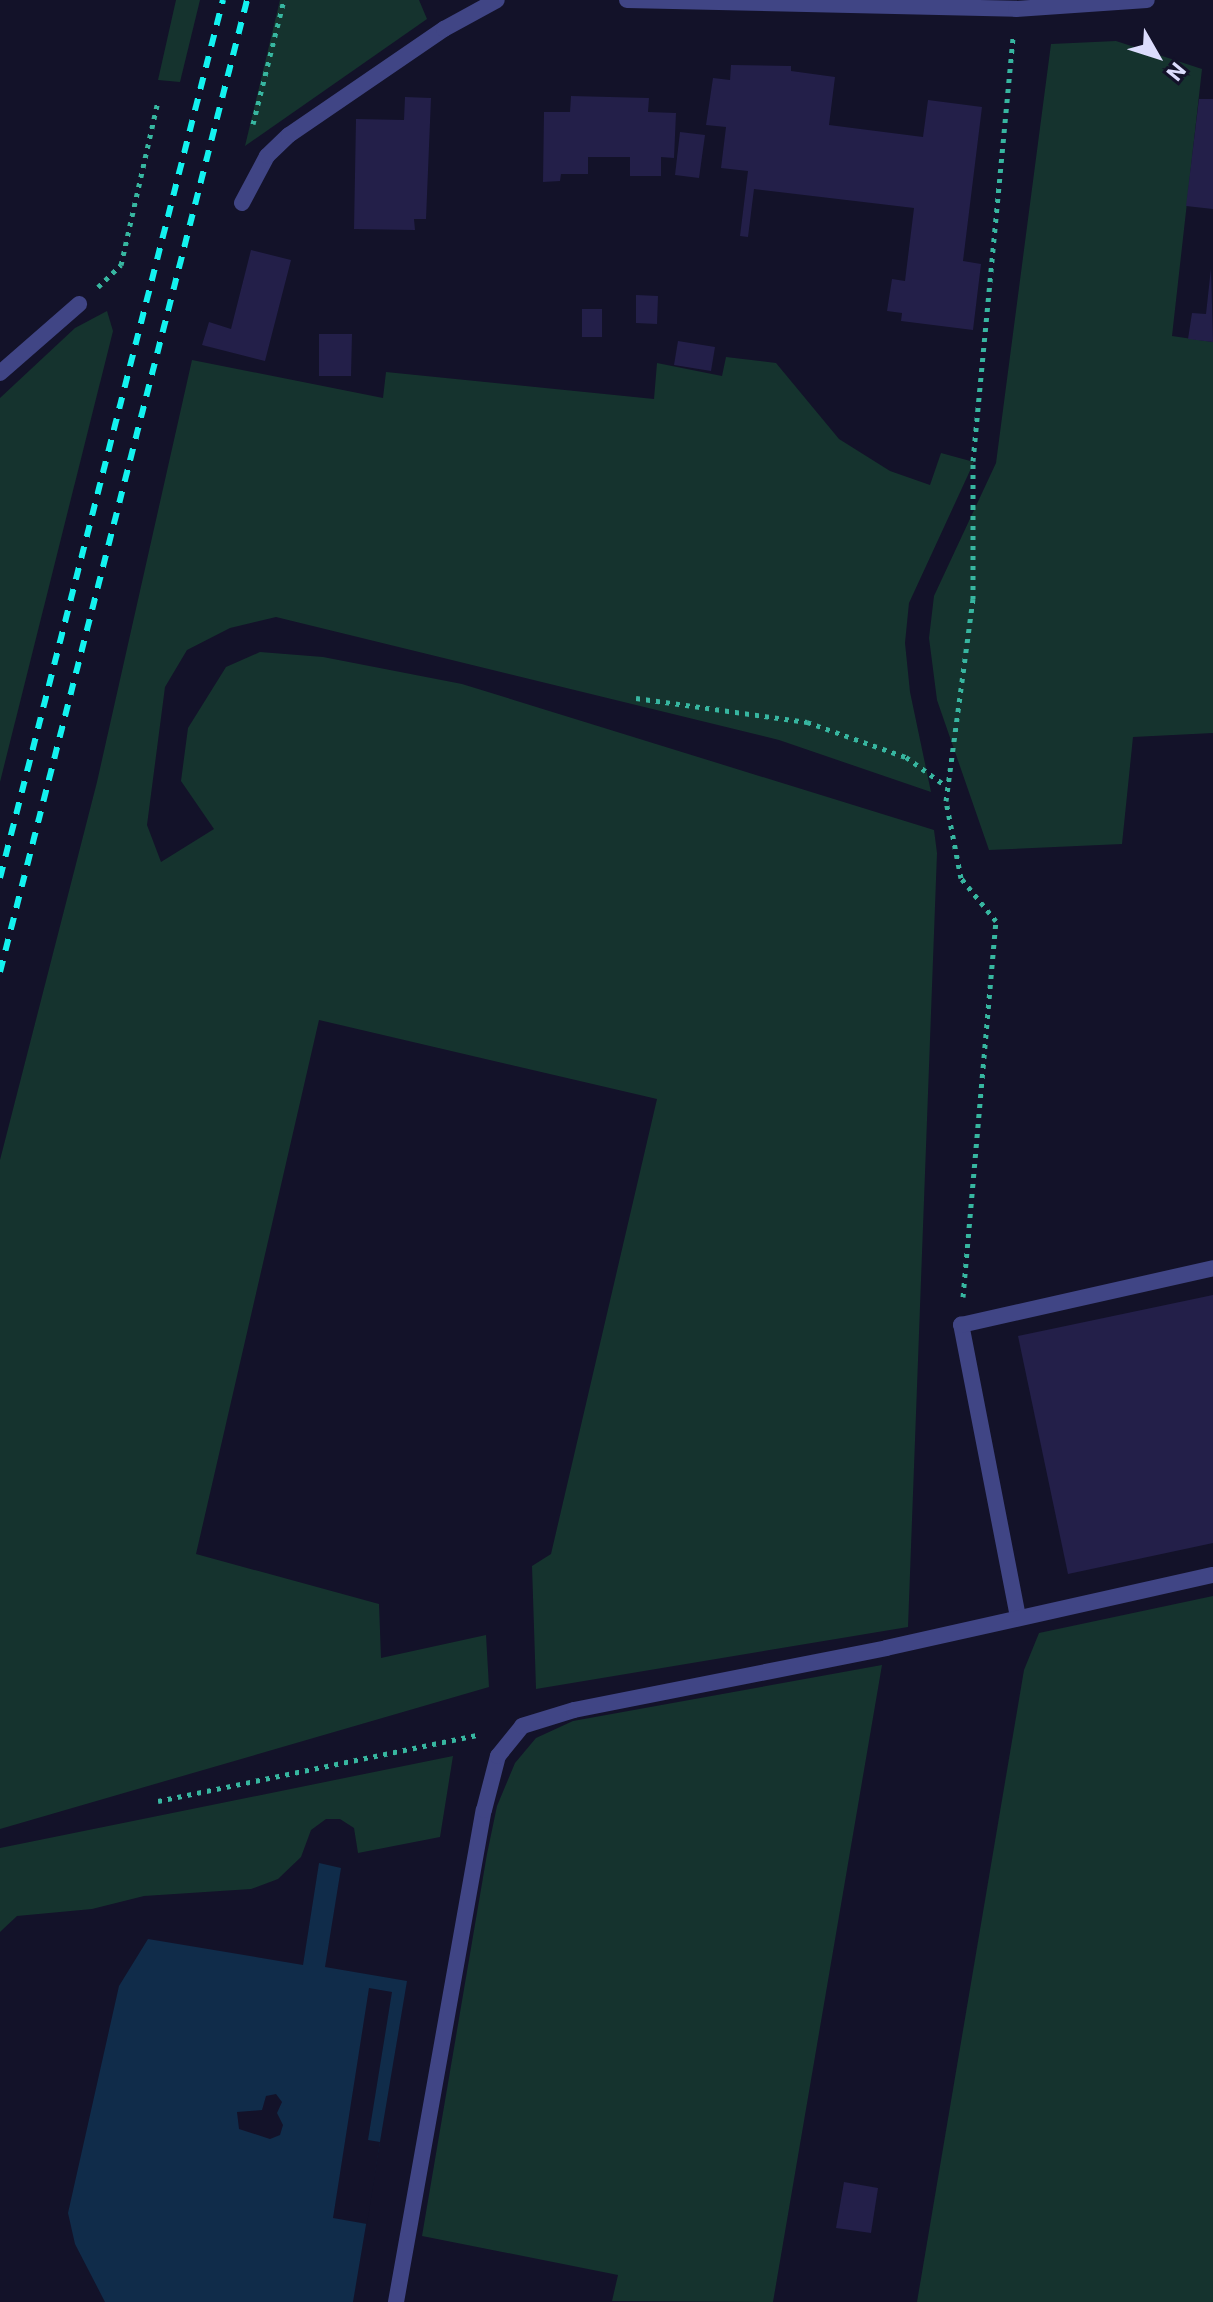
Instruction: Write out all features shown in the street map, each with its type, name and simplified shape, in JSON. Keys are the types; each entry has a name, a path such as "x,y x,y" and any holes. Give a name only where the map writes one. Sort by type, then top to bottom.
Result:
{"street":[{"path":"242,203 259,167 289,135 444,29 497,0"},
{"path":"627,0 1016,9 1147,0"},
{"path":"0,373 79,304"},
{"path":"1018,1617 961,1325 1213,1268"},
{"path":"396,2302 484,1810 498,1756 522,1726 574,1710 886,1648 1213,1575"}],"path":[{"path":"253,124 284,0"},
{"path":"961,1325 996,921 961,878 947,786 973,599 973,461 1016,9"},
{"path":"79,304 121,265 158,101"},
{"path":"636,698 807,722 906,757 947,786"},
{"path":"158,1801 522,1726"}],"green space":[{"path":"176,0 200,0 180,82 158,80"},
{"path":"280,0 419,0 427,19 245,146"},
{"path":"1116,41 1202,69 1172,336 1213,342 1213,733 1133,737 1122,844 989,850 937,700 929,638 934,596 996,463 1051,44"},
{"path":"107,311 113,331 0,782 0,398 75,328"},
{"path":"726,357 776,363 839,439 890,471 930,485 941,453 974,462 909,603 905,643 910,692 931,792 779,740 276,617 230,628 187,650 165,687 147,825 161,862 214,829 181,781 188,728 226,667 260,652 323,657 462,684 934,830 937,853 908,1627 536,1689 532,1566 551,1554 657,1099 319,1020 196,1554 379,1604 381,1658 486,1635 489,1687 0,1829 0,1160 97,782 192,360 383,398 386,372 654,399 657,363 722,376"},
{"path":"1213,1596 1213,2302 917,2302 1024,1670 1039,1633"},
{"path":"882,1665 773,2302 612,2301 618,2275 422,2236 487,1854 497,1806 515,1763 536,1738 573,1721"},
{"path":"453,1756 440,1837 358,1853 354,1828 340,1819 326,1819 311,1830 301,1857 278,1879 251,1889 144,1896 92,1909 17,1916 0,1932 0,1848"}],"water":[{"path":"319,1863 341,1868 325,1967 407,1981 353,2302 105,2302 75,2244 68,2213 119,1986 148,1939 303,1965","holes":["276,2094 282,2102 277,2113 283,2125 280,2135 270,2139 239,2129 237,2112 262,2110 266,2096"]}],"pier":[{"path":"369,1988 392,1992 368,2140 380,2142 367,2224 333,2218"}],"building":[{"path":"731,65 791,66 791,71 835,77 829,125 923,137 928,100 982,107 963,261 981,264 973,330 901,321 902,313 887,311 892,279 905,281 914,208 754,189 748,237 740,236 748,171 721,168 726,127 706,125 713,78 730,80"},
{"path":"571,96 649,98 648,112 676,113 674,158 661,157 661,176 630,176 630,157 588,157 588,174 561,174 560,181 543,182 544,112 570,112"},
{"path":"405,97 431,98 426,219 414,219 415,230 354,229 356,119 404,120"},
{"path":"1199,99 1213,99 1213,209 1186,206"},
{"path":"680,132 705,135 699,178 675,175"},
{"path":"251,250 291,260 265,361 202,345 209,322 231,329"},
{"path":"1211,268 1213,342 1188,339 1192,313 1206,314"},
{"path":"636,295 658,296 657,324 636,323"},
{"path":"582,309 602,309 602,337 582,337"},
{"path":"319,334 352,334 351,376 319,376"},
{"path":"678,341 715,347 711,371 674,365"},
{"path":"1213,1295 1213,1543 1068,1574 1018,1336"},
{"path":"844,2182 878,2188 871,2233 836,2228"}],"railway":[{"path":"0,878 223,0"},
{"path":"0,972 247,0"}]}
